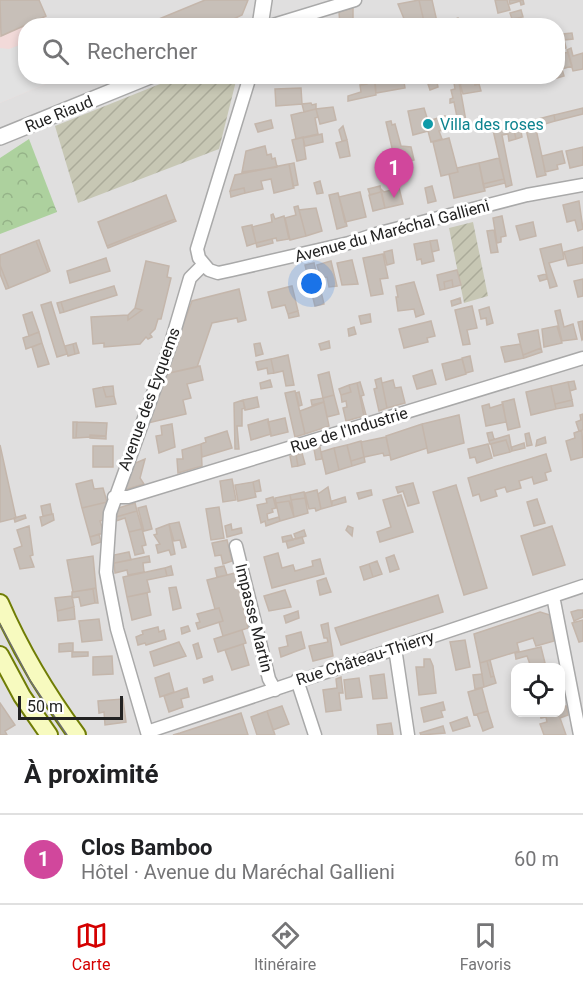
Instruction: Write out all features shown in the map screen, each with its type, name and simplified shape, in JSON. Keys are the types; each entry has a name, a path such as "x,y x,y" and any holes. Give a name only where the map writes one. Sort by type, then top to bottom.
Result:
{"main road":[{"path":"0,603 21,651 49,697 77,735"},
{"path":"0,655 22,696 49,735"}],"street":[{"path":"261,18 264,0"},
{"path":"296,18 356,0"},
{"name":"Rue Riaud","path":"0,137 130,84"},
{"path":"203,265 197,249 248,84"},
{"name":"Avenue du Maréchal Gallieni","path":"203,265 218,273 259,265 527,195 583,185"},
{"name":"Avenue des Eyquems","path":"147,732 117,629 106,572 110,513 170,346 190,278 203,265"},
{"name":"Rue de l'Industrie","path":"114,497 128,497 583,358"},
{"name":"Impasse Martin","path":"236,546 269,679 275,690"},
{"name":"Rue Château-Thierry","path":"147,732 583,586"},
{"path":"553,596 580,735"},
{"path":"395,648 408,735"},
{"path":"297,680 315,735"}],"shaded area":[{"path":"0,0 583,0 583,735 0,735"},
{"path":"0,0 39,0 45,18 18,18 18,84 46,84 0,103"},
{"path":"18,46 18,84 46,84 0,103 0,48 9,49"},
{"path":"160,84 235,84 219,149 78,203 55,126"},
{"path":"473,222 488,296 464,303 449,228"}],"green space":[{"path":"29,139 57,212 0,234 0,158"}],"building":[{"path":"0,0 39,0 46,16 18,18 18,28 1,36"},
{"path":"205,0 248,0 242,15 236,18 161,18"},
{"path":"419,0 423,18 404,18 398,4"},
{"path":"419,0 432,0 436,18 423,18"},
{"path":"495,0 507,0 510,10 498,13"},
{"path":"509,0 523,0 524,4 521,5 520,1 510,4"},
{"path":"353,8 353,18 339,18 339,12"},
{"path":"521,10 523,17 512,18 510,13"},
{"path":"572,33 573,39 565,40 565,34"},
{"path":"571,48 573,56 583,53 583,69 573,71 567,50"},
{"path":"568,52 572,66 565,68 565,53"},
{"path":"375,84 376,95 348,101 348,96 361,92 360,85"},
{"path":"375,84 404,84 405,88 376,93"},
{"path":"428,84 437,84 438,87 430,90"},
{"path":"454,84 459,84 466,121 458,122 454,102 450,103 450,99 453,98 451,90 455,89"},
{"path":"460,84 479,84 481,91 463,94"},
{"path":"301,88 302,104 276,106 275,89"},
{"path":"302,104 316,104 316,109 304,112"},
{"path":"333,107 336,120 320,124 316,109"},
{"name":"Villa des roses","path":"424,108 428,121 445,116 448,129 439,131 442,139 431,142 428,131 413,135 408,111"},
{"path":"583,108 583,114 555,121 554,115"},
{"path":"316,109 318,134 296,139 291,115"},
{"path":"554,115 555,121 535,127 534,120"},
{"path":"271,120 273,128 258,132 255,124"},
{"path":"534,120 546,175 537,177 526,129 521,131 522,137 516,139 513,126"},
{"path":"391,121 392,125 395,124 401,146 411,147 414,160 396,165 386,122"},
{"path":"343,126 347,140 342,141 339,130"},
{"path":"513,126 516,139 509,141 508,134 502,135 512,185 506,187 493,130"},
{"path":"322,134 323,142 305,146 303,138"},
{"path":"303,137 306,159 297,161 292,140"},
{"path":"449,138 458,172 441,176 433,142"},
{"path":"347,140 350,156 340,158 336,143"},
{"path":"265,146 267,155 271,154 272,159 275,158 277,167 242,172 246,151"},
{"path":"583,147 583,165 570,168 566,151"},
{"path":"562,151 565,163 557,165 558,169 545,172 542,156"},
{"path":"499,158 504,179 483,184 479,163"},
{"path":"294,163 298,185 293,186 289,164"},
{"path":"479,163 485,191 454,198 449,174 458,172 457,168"},
{"path":"289,164 294,188 274,193 271,179 261,181 263,189 245,193 244,188 230,191 235,175"},
{"path":"504,179 505,183 484,188 483,184"},
{"path":"320,181 323,193 317,194 314,183"},
{"path":"380,186 381,192 370,195 368,189"},
{"path":"432,186 436,201 428,203 425,188"},
{"path":"244,188 245,193 231,197 230,191"},
{"path":"399,188 403,204 385,208 381,189 384,192"},
{"path":"360,192 366,217 345,222 339,197"},
{"path":"381,192 385,208 373,211 369,195"},
{"path":"338,193 347,226 337,229 329,195"},
{"path":"166,195 175,219 107,246 98,222"},
{"path":"579,201 583,229 578,231 575,220 567,222 563,205"},
{"path":"298,206 306,236 290,240 285,218 296,215 294,207"},
{"path":"316,208 322,231 306,236 299,210"},
{"path":"273,214 275,219 284,216 289,239 277,241 276,238 256,243 252,227 272,222 271,215"},
{"path":"502,216 506,236 501,237 501,242 497,243 493,218"},
{"path":"175,219 176,221 108,248 107,246"},
{"path":"533,222 536,236 520,240 516,226"},
{"path":"252,225 256,243 247,246 242,227"},
{"path":"494,230 498,252 491,253 487,231"},
{"path":"272,239 273,243 257,247 256,243"},
{"path":"39,240 50,271 48,272 36,241"},
{"path":"437,240 439,250 432,252 430,241"},
{"path":"36,241 48,272 9,288 0,265 0,255"},
{"path":"430,241 434,261 422,264 421,259 417,260 414,244"},
{"path":"561,244 564,259 549,263 557,286 550,288 540,249"},
{"path":"583,247 583,263 568,266 564,252"},
{"path":"392,250 394,263 387,265 384,252"},
{"path":"383,254 388,278 380,279 383,294 371,296 363,258"},
{"path":"106,258 110,271 70,283 67,271"},
{"path":"352,260 358,284 342,285 337,263"},
{"path":"146,261 169,266 167,277 171,278 161,319 158,319 155,329 150,334 152,337 148,339 146,337 140,344 104,347 104,343 93,344 91,317 128,315 128,320 142,310 135,308"},
{"path":"331,261 337,286 329,287 327,277 321,278 317,265"},
{"path":"314,263 324,304 315,306 305,265"},
{"path":"0,265 9,288 6,289 0,274"},
{"path":"457,270 461,285 453,287 452,280 444,282 445,289 440,290 437,275"},
{"path":"546,274 547,279 540,281 538,276"},
{"path":"583,279 583,296 578,297 574,281"},
{"path":"452,280 453,287 445,289 444,282"},
{"path":"414,282 424,314 416,317 414,309 398,311 396,297 398,297 396,286"},
{"path":"114,286 117,295 64,312 61,302"},
{"path":"292,286 298,311 288,314 285,305 272,308 268,292"},
{"path":"239,289 246,320 238,322 237,318 212,323 197,367 165,374 192,301"},
{"path":"460,298 461,303 452,306 451,301"},
{"path":"51,302 67,354 57,357 41,305"},
{"path":"61,302 64,312 60,313 57,303"},
{"path":"472,306 477,328 467,330 470,344 463,345 455,310"},
{"path":"489,307 493,323 487,325 486,318 481,319 479,310"},
{"path":"135,308 142,310 128,320 128,315"},
{"path":"560,310 564,327 573,324 577,339 562,341 555,311"},
{"path":"298,311 299,316 289,318 288,314"},
{"path":"32,312 39,332 29,336 23,315"},
{"path":"370,314 371,322 361,324 359,316"},
{"path":"431,321 435,336 427,338 428,342 404,348 399,329"},
{"path":"583,321 583,339 582,340 578,322"},
{"path":"557,326 562,343 544,347 542,329"},
{"path":"354,327 356,334 349,336 348,329"},
{"path":"538,330 541,348 523,355 518,334"},
{"path":"39,332 42,343 26,349 23,338"},
{"path":"329,341 330,348 321,350 319,344"},
{"path":"42,343 49,364 38,367 32,347"},
{"path":"76,343 79,353 75,354 73,344"},
{"path":"260,343 263,354 256,356 254,344"},
{"path":"73,344 75,354 68,356 65,346"},
{"path":"520,344 524,358 505,362 501,347"},
{"path":"541,348 542,352 524,358 523,355"},
{"path":"288,355 294,385 286,386 283,371 274,373 271,359"},
{"path":"470,356 473,371 466,373 462,358"},
{"path":"271,359 274,373 268,374 267,368 258,370 256,362"},
{"path":"462,359 466,374 446,380 442,364"},
{"path":"200,366 203,380 187,384 191,398 183,400 186,414 148,423 165,374"},
{"path":"432,370 436,384 417,389 413,376"},
{"path":"329,372 334,395 323,398 318,375"},
{"path":"381,378 387,408 379,411 374,389 377,388 375,380"},
{"path":"270,380 272,387 261,389 260,383"},
{"path":"393,380 395,388 401,387 405,403 387,408 382,383"},
{"path":"574,381 576,389 570,391 568,382"},
{"path":"360,382 364,395 361,396 366,415 364,416 357,383"},
{"path":"568,382 572,400 555,404 551,386"},
{"path":"357,383 364,416 346,421 343,408 347,407 346,401 342,402 341,395 351,392 349,385"},
{"path":"349,385 351,392 341,395 339,389"},
{"path":"113,386 114,396 106,397 103,387"},
{"path":"551,386 556,409 531,415 526,392"},
{"path":"103,387 106,397 114,396 116,404 96,407 93,389"},
{"path":"295,391 305,434 295,437 285,393"},
{"path":"299,392 302,405 299,406 296,393"},
{"path":"334,395 339,414 327,417 323,398"},
{"path":"257,397 259,407 245,410 243,400"},
{"path":"323,398 324,402 312,405 311,400"},
{"path":"514,399 520,427 508,430 502,402"},
{"path":"243,400 245,408 242,409 242,426 237,426 239,449 235,449 234,403"},
{"path":"572,400 573,406 556,409 555,404"},
{"path":"324,402 329,426 305,434 300,411"},
{"path":"489,404 490,408 503,404 506,422 486,426 482,406"},
{"path":"583,414 583,430 579,431 576,422 581,420 580,415"},
{"path":"459,415 464,443 428,453 422,424"},
{"path":"285,418 288,432 271,436 268,422"},
{"path":"268,419 271,434 251,440 248,425"},
{"path":"73,422 77,422 76,438 73,438"},
{"path":"77,422 107,423 106,436 76,438"},
{"path":"172,424 175,447 159,453 156,436 162,435 161,426"},
{"path":"422,424 427,448 391,460 386,436"},
{"path":"582,430 583,457 571,460 566,441 575,438 574,433"},
{"path":"227,431 232,448 202,457 201,444 206,442 205,438"},
{"path":"492,432 494,439 489,441 487,433"},
{"path":"529,433 532,445 527,446 525,434"},
{"path":"90,435 106,436 106,439 90,438"},
{"path":"509,435 512,451 510,452 506,440 490,444 489,441"},
{"path":"386,437 390,455 384,456 383,453 364,457 361,442"},
{"path":"545,437 546,443 536,446 537,440"},
{"path":"506,440 510,452 494,456 491,444"},
{"path":"361,441 364,457 351,461 347,445"},
{"path":"524,443 525,448 512,451 512,447"},
{"path":"201,444 202,466 178,473 177,459 183,459 182,450"},
{"path":"488,444 492,458 477,463 475,457 470,458 468,449"},
{"path":"0,445 16,518 0,522"},
{"path":"347,445 352,466 339,470 334,448"},
{"path":"93,446 113,446 113,467 93,467"},
{"path":"320,447 322,459 316,460 314,449"},
{"path":"334,448 339,470 326,474 321,452"},
{"path":"302,453 305,464 298,466 296,455"},
{"path":"546,454 551,471 545,473 547,480 534,484 532,477 519,481 521,488 507,492 505,487 495,490 497,496 481,501 479,494 473,496 468,478"},
{"path":"296,455 298,466 292,467 290,456"},
{"path":"364,457 365,462 352,466 351,461"},
{"path":"145,459 140,478 144,484 124,490 133,464"},
{"path":"232,479 236,500 223,502 220,481"},
{"path":"92,480 94,489 103,488 107,502 82,508 76,484"},
{"path":"259,480 261,491 255,492 253,482"},
{"path":"253,482 256,497 238,501 235,485"},
{"path":"413,483 419,503 408,506 403,491 398,493 396,487"},
{"path":"456,485 487,588 464,595 433,492"},
{"path":"328,487 332,506 321,509 318,494"},
{"path":"317,490 321,509 316,511 315,508 309,509 305,493"},
{"path":"371,490 372,495 359,499 357,493"},
{"path":"304,492 305,498 291,500 290,495"},
{"path":"290,495 293,509 289,501 276,503 275,498"},
{"path":"401,495 413,532 380,542 377,532 391,527 383,500"},
{"path":"273,497 276,508 267,514 268,520 279,517 280,521 266,526 265,521 261,523 257,505 267,503 266,499"},
{"path":"345,497 346,502 332,506 332,501"},
{"path":"305,498 308,513 294,517 291,500"},
{"path":"537,499 545,523 534,526 527,502"},
{"path":"289,501 294,517 280,521 276,503"},
{"path":"107,502 104,520 100,521 104,533 90,537 82,508"},
{"path":"135,503 137,511 116,517 118,508"},
{"path":"50,504 52,514 43,516 41,506"},
{"path":"146,506 152,529 144,531 138,508"},
{"path":"219,507 224,538 211,540 206,509"},
{"path":"137,511 142,529 129,532 125,518 116,521 116,517"},
{"path":"53,514 54,520 42,526 40,517"},
{"path":"25,515 26,518 15,522 14,518"},
{"path":"179,522 186,547 182,548 180,540 174,541 169,524"},
{"path":"169,524 175,554 171,555 169,550 158,553 156,545 160,544 154,535 157,534 156,529"},
{"path":"231,524 232,530 241,528 242,533 227,537 225,526"},
{"path":"29,526 33,555 30,556 34,567 20,569 14,549 22,546 17,530"},
{"path":"348,526 353,528 352,536 346,530"},
{"path":"552,526 565,565 533,575 521,536"},
{"path":"142,529 146,545 142,546 144,553 135,555 129,532"},
{"path":"304,530 306,536 296,539 294,534"},
{"path":"99,534 101,542 92,545 90,537"},
{"path":"291,535 293,540 283,542 282,537"},
{"path":"302,537 304,543 288,548 286,541"},
{"path":"227,540 232,561 223,564 221,555 215,556 212,543"},
{"path":"129,552 131,560 114,563 114,555"},
{"path":"278,553 282,568 293,565 295,571 313,566 312,561 320,559 324,574 272,588 264,557"},
{"path":"394,555 399,569 390,572 386,558"},
{"path":"93,556 96,588 73,592 67,560"},
{"path":"149,556 150,562 143,563 144,572 128,575 127,570 115,573 114,563"},
{"path":"377,561 382,574 373,577 369,564"},
{"path":"369,564 373,577 364,580 360,567"},
{"path":"171,566 173,575 167,576 165,568"},
{"path":"224,566 227,575 217,577 215,568"},
{"path":"165,568 167,576 147,580 150,592 127,597 123,577"},
{"path":"235,573 248,628 223,636 219,622 223,621 219,608 215,609 207,580"},
{"path":"326,578 331,592 320,595 317,581"},
{"path":"176,587 181,608 173,610 169,588"},
{"path":"96,588 98,603 95,603 93,589"},
{"path":"93,589 95,603 81,606 79,597 72,598 72,592"},
{"path":"285,590 291,607 269,611 264,596"},
{"path":"147,593 151,615 132,620 127,597"},
{"path":"438,595 443,612 341,645 335,628"},
{"path":"72,596 74,607 57,611 55,598"},
{"path":"74,607 75,619 58,621 57,611"},
{"path":"219,608 223,621 198,629 196,623 200,622 197,614"},
{"path":"583,610 583,617 574,621 571,612"},
{"path":"298,611 299,618 286,623 284,616"},
{"path":"540,612 550,615 554,641 536,646 533,638 517,643 519,651 480,663 474,634"},
{"path":"99,619 102,640 82,642 79,621"},
{"path":"583,620 583,641 579,642 572,623"},
{"path":"328,623 333,656 313,661 309,646 328,642 327,638 324,638 321,625"},
{"path":"188,626 190,631 182,634 181,628"},
{"path":"158,627 159,632 164,630 166,639 138,645 136,637 143,634 142,631"},
{"path":"242,630 246,643 218,652 214,639"},
{"path":"301,632 305,648 281,657 279,648 288,646 286,636"},
{"path":"465,640 470,667 456,670 450,642"},
{"path":"179,642 186,656 154,666 150,652"},
{"path":"73,643 73,651 59,652 59,644"},
{"path":"198,643 202,657 197,659 193,645"},
{"path":"243,644 249,665 232,670 225,650"},
{"path":"541,647 545,663 530,663 527,656 516,659 515,653"},
{"path":"72,652 88,652 88,656 72,657"},
{"path":"112,656 113,674 93,675 93,657"},
{"path":"424,659 430,659 433,666 436,693 419,695 416,667 424,667"},
{"path":"490,660 494,676 491,677 487,661"},
{"path":"487,661 491,677 494,676 496,683 484,687 480,663"},
{"path":"169,673 174,692 160,697 155,678"},
{"path":"384,674 387,698 373,699 370,676"},
{"path":"482,674 484,687 475,689 473,675"},
{"path":"212,676 213,680 204,683 203,679"},
{"path":"341,677 343,693 339,693 341,710 326,712 323,690 337,688 336,679"},
{"path":"359,678 362,697 346,699 344,680"},
{"path":"187,688 189,697 181,699 183,707 169,712 164,696"},
{"path":"482,688 488,711 474,715 468,692"},
{"path":"123,699 126,722 105,725 104,712 99,713 98,701"},
{"path":"443,702 445,710 441,711 443,717 424,722 421,708"},
{"path":"0,703 15,725 5,731 7,735 0,735"},
{"path":"282,706 289,724 273,730 267,711"},
{"path":"267,711 275,735 257,735 251,717"},
{"path":"488,711 493,727 483,731 477,714"},
{"path":"241,713 248,735 173,735 180,733"},
{"path":"467,717 470,726 453,731 450,723"},
{"path":"546,717 563,717 560,718 566,735 544,735 540,724 547,722"},
{"path":"391,723 393,735 378,735 377,725"},
{"path":"443,726 445,733 421,735 420,733"}],"tram line":[{"path":"0,624 31,682 67,735"}],"place":[{"name":"Villa des roses","path":"428,124"},
{"name":"Clos Bamboo","path":"394,198"}]}
